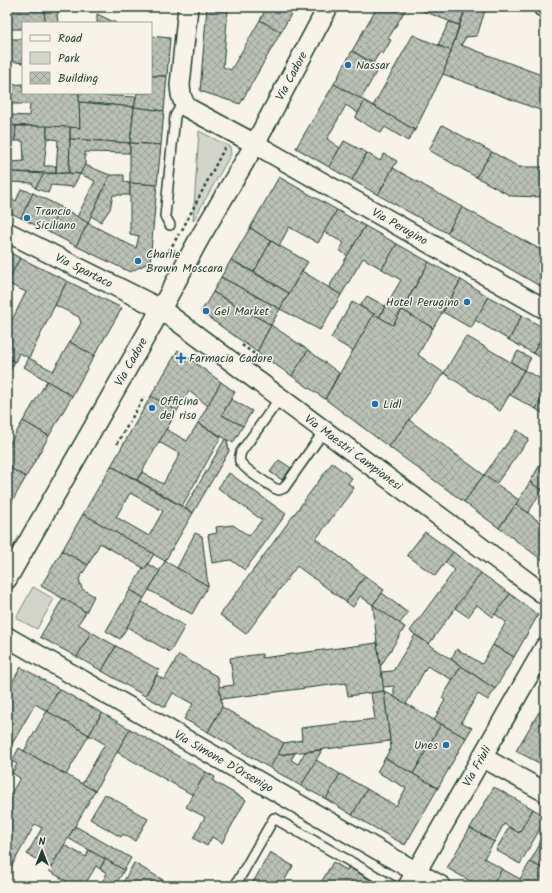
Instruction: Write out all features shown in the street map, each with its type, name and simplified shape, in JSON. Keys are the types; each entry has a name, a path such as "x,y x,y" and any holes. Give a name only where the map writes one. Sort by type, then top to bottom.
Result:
{"street":[{"path":"188,7 180,85 183,102 188,108 255,144"},
{"name":"Via Cadore","path":"7,579 161,310 199,239 255,144 328,7"},
{"name":"Via Perugino","path":"255,144 545,309"},
{"name":"Via Spartaco","path":"7,232 161,310"},
{"name":"Via Maestri Campionesi","path":"161,310 545,595"},
{"name":"Via Simone D'Orsenigo","path":"7,637 412,879 441,886"},
{"name":"Via Friuli","path":"412,879 545,647"},
{"path":"482,757 545,792"}],"lane":[{"path":"170,225 165,216 175,116 183,102"},
{"path":"280,398 241,452 240,460 243,466 274,488 279,490 284,488 324,431"},
{"path":"235,886 274,818 393,886"}],"path":[{"path":"166,256 183,228 228,143"},
{"path":"242,345 267,363"},
{"path":"116,444 144,397"}],"green space":[{"path":"199,131 230,147 231,154 193,221"},
{"path":"33,587 54,599 37,629 16,618"}],"building":[{"path":"44,7 63,7 57,14 58,22 45,22"},
{"path":"207,7 233,7 233,9"},
{"path":"207,7 228,9 223,67 231,70 260,20 281,32 240,104 200,91"},
{"path":"267,7 295,7 281,32 260,20"},
{"path":"377,7 407,7 388,39 391,40 383,54 380,52 373,63 352,51"},
{"path":"413,7 466,7 459,25"},
{"path":"466,7 486,7 477,36 466,37 461,45 544,76 545,74 545,112 443,74"},
{"path":"44,8 45,22 22,22 22,29 9,29 9,10"},
{"path":"7,10 9,10 9,39 7,39"},
{"path":"97,14 114,22 97,22"},
{"path":"449,22 459,25 451,51 438,45"},
{"path":"413,35 451,51 443,74 415,130 373,106"},
{"path":"152,36 170,38 167,76 152,76"},
{"path":"7,39 9,39 9,76 7,76"},
{"path":"9,39 22,39 22,63 9,61"},
{"path":"352,51 379,67 361,99 334,84"},
{"path":"7,76 9,76 10,125 7,125"},
{"path":"152,76 167,76 164,111 134,107 137,94 152,94"},
{"path":"22,84 22,94 79,94 80,128 10,125 10,115 29,116 30,104 10,104 10,85"},
{"path":"334,84 365,101 358,113 346,105 327,139 340,148 329,167 296,148"},
{"path":"79,94 136,97 134,107 79,102"},
{"path":"365,101 415,130 408,141 385,127 381,133 355,118"},
{"path":"79,102 134,107 130,143 70,139 70,127 80,128"},
{"path":"134,107 164,111 161,145 130,143"},
{"path":"7,125 16,126 15,141 9,141 12,172 7,171"},
{"path":"442,125 492,152 476,177 429,150"},
{"path":"16,126 47,126 44,166 56,166 56,173 12,172 11,162 24,161 23,141 15,141"},
{"path":"47,126 70,127 69,173 56,173 58,140 47,138"},
{"path":"70,139 130,143 130,153 85,152 85,165 80,174 69,173"},
{"path":"344,141 367,153 352,180 329,167"},
{"path":"130,143 161,145 157,185 130,183"},
{"path":"492,152 519,167 545,167 545,197 511,196 476,177"},
{"path":"367,153 380,161 384,154 397,161 378,195 352,180"},
{"path":"85,165 110,175 88,223 77,217 95,181 80,174"},
{"path":"393,168 462,207 447,233 378,195"},
{"path":"7,171 44,174 35,188 32,183 7,182"},
{"path":"44,174 80,174 73,187 51,185 48,193 35,188"},
{"path":"110,175 124,175 124,182 130,183 130,195 113,195 110,209 101,222 91,216"},
{"path":"279,177 337,210 318,243 289,227 279,246 250,228"},
{"path":"130,183 157,185 150,262 130,272 76,246 88,223 136,248 139,236 130,234"},
{"path":"21,189 33,193 21,218 7,211 7,197 16,201"},
{"path":"33,193 61,207 49,232 21,218"},
{"path":"61,207 88,223 76,246 49,232"},
{"path":"462,207 545,252 545,280 540,286 447,233"},
{"path":"337,210 365,226 348,256 339,250 344,243 324,232"},
{"path":"365,226 397,244 382,269 363,258 341,295 329,287"},
{"path":"250,228 271,241 254,272 231,260"},
{"path":"271,241 308,262 289,293 254,272"},
{"path":"397,244 429,262 393,325 379,317 401,280 382,269"},
{"path":"7,251 20,258 7,284"},
{"path":"20,258 67,281 29,358 19,353 15,362 7,357 7,330 26,292 7,283"},
{"path":"231,260 289,293 280,309 221,277"},
{"path":"429,262 461,280 433,328 402,310"},
{"path":"302,271 341,295 320,330 280,309"},
{"path":"221,277 280,309 271,325 213,292"},
{"name":"Hotel Perugino","path":"461,280 489,297 471,328 443,312"},
{"path":"545,280 545,289 540,286"},
{"path":"67,281 122,308 94,356 70,342 81,323 79,317 55,305"},
{"path":"213,292 271,325 257,352 201,312"},
{"path":"367,296 385,306 379,317 360,306"},
{"path":"489,297 522,315 509,340 475,320"},
{"path":"352,302 374,314 353,351 331,338"},
{"path":"402,310 433,328 418,355 444,373 389,447 325,399 374,314 393,325"},
{"path":"522,315 545,329 545,333 533,353 509,340"},
{"path":"271,325 308,350 292,376 257,352"},
{"path":"545,333 545,360 533,353"},
{"path":"466,336 524,370 500,411 444,373"},
{"path":"70,342 94,356 72,396 24,367 29,358 53,371"},
{"path":"178,350 221,382 208,406 189,391 177,411 151,396"},
{"path":"308,350 339,373 325,399 292,376"},
{"path":"518,351 531,358 524,370 511,362"},
{"path":"7,357 15,362 7,375"},
{"path":"524,370 545,381 545,393 536,409 510,395"},
{"path":"47,381 72,396 49,436 23,421"},
{"path":"221,382 235,392 222,415 243,426 233,443 198,423"},
{"path":"545,393 545,415 536,409"},
{"path":"151,396 177,411 137,480 111,466"},
{"path":"231,399 252,411 243,426 222,415"},
{"path":"409,420 484,475 464,502 389,447"},
{"path":"23,421 49,436 26,477 7,466 7,448"},
{"path":"198,423 221,437 182,506 137,480 142,472 163,484 180,454 159,442 166,429 187,441"},
{"path":"517,430 529,439 496,484 484,475"},
{"path":"225,439 227,440 229,451 193,513 185,508"},
{"path":"545,456 545,485 542,490 530,482"},
{"path":"279,460 291,468 282,480 270,472"},
{"path":"332,463 352,478 348,483 354,488 316,539 365,576 346,602 297,566 246,634 220,615"},
{"path":"7,466 26,477 7,510"},
{"path":"111,466 193,513 165,561 83,514","holes":["130,493 163,511 149,536 116,517"]},
{"path":"229,473 286,514 245,570 231,560 212,563 208,535 217,533 216,527 233,525 249,536 262,520 218,488"},
{"path":"484,475 519,500 499,528 464,502"},
{"path":"530,482 542,490 528,513 516,504"},
{"path":"516,504 545,526 545,562 499,528"},
{"path":"83,514 154,554 145,569 100,543 88,565 62,551"},
{"path":"425,532 453,552 435,576 407,555"},
{"path":"195,533 202,536 208,586 177,568"},
{"path":"62,551 88,565 79,579 82,589 94,596 86,612 41,586"},
{"path":"453,552 481,573 429,644 410,631 455,570 445,562"},
{"path":"165,561 208,586 192,614 149,590"},
{"path":"148,564 160,571 144,598 130,590 143,568 145,569"},
{"path":"481,573 510,594 493,617 477,605 468,617 455,608"},
{"path":"365,576 384,590 373,605 360,596 353,607 346,602"},
{"path":"130,590 144,598 120,639 106,631"},
{"path":"382,593 408,613 399,624 373,605"},
{"path":"510,594 538,615 514,657 493,645 506,622 495,614"},
{"path":"63,598 86,612 78,624 91,632 77,657 40,637"},
{"path":"142,602 185,626 170,652 127,627"},
{"path":"373,605 405,627 380,667 377,643"},
{"path":"91,632 116,646 102,671 77,657"},
{"path":"415,635 461,666 453,680 427,666 406,704 394,697 394,686 383,687 381,672 393,671"},
{"path":"377,643 384,691 348,696 346,683 221,699 219,687 234,685 230,658 262,654 262,658"},
{"path":"493,645 514,657 495,689 451,659 457,649 482,664"},
{"path":"116,646 159,670 145,696 102,671"},
{"path":"179,655 218,677 222,707 208,732 184,719 193,704 173,693 165,707 145,696 157,675 164,680"},
{"path":"461,666 495,689 488,700 478,694 461,722 472,728 466,738 434,720 445,700 442,698"},
{"path":"21,667 59,689 47,711 35,704 12,744 7,741 7,691"},
{"path":"59,689 102,713 89,735 47,711"},
{"path":"384,691 390,741 277,755 284,743 302,740 301,728 375,719 371,693"},
{"path":"384,691 441,724 413,774 385,758 391,748"},
{"path":"222,707 284,743 270,768 208,732"},
{"path":"47,711 89,735 66,775 24,751"},
{"path":"539,712 545,715 545,766 516,751"},
{"path":"102,713 130,729 95,791 82,784 105,744 89,735"},
{"path":"441,724 466,738 438,788 413,774"},
{"path":"130,729 206,772 193,795 117,752"},
{"path":"7,741 12,744 7,753"},
{"path":"19,748 95,791 51,868 27,854 42,828 35,824 10,869 7,868 7,801 20,778 12,773 17,764 12,761"},
{"path":"322,750 301,786 270,768 277,755 295,753 291,760 298,764 305,752"},
{"path":"385,758 438,788 405,845 352,815 367,789 396,806 406,788 377,772"},
{"path":"316,760 340,774 326,799 301,786"},
{"path":"206,772 215,777 213,781 246,800 222,843 212,837 207,846 193,838 205,817 186,807"},
{"path":"340,774 367,789 352,815 326,799"},
{"path":"494,787 533,809 519,833 504,824 494,842 470,828"},
{"path":"105,794 148,819 135,841 123,834 121,837 90,819"},
{"path":"533,809 545,816 545,820 520,864 496,850 509,827 519,833"},
{"path":"75,826 131,858 124,870 68,838"},
{"path":"470,828 494,842 484,858 502,869 492,886 479,886 447,868"},
{"path":"545,835 545,870 530,862"},
{"path":"64,845 86,857 89,850 105,859 100,869 96,866 84,886 75,886 49,871"},
{"path":"270,852 293,866 281,886 251,886"},
{"path":"105,859 124,870 115,886 100,886 107,873 100,869"},
{"path":"333,862 347,870 348,867 376,883 375,886 319,886"},
{"path":"530,862 545,870 545,886 492,886 502,869 520,879"},
{"path":"134,863 163,880 159,886 121,886"},
{"path":"163,880 174,886 159,886"},
{"path":"7,881 15,886 7,886"}],"place":[{"name":"Nassar","path":"348,65"},
{"name":"Trancio Siciliano","path":"27,218"},
{"name":"Charlie Brown Moscara","path":"138,261"},
{"name":"Hotel Perugino","path":"467,302"},
{"name":"Gel Market","path":"206,311"},
{"name":"Farmacia Cadore","path":"181,358"},
{"name":"Lidl","path":"375,404"},
{"name":"Officina del riso","path":"152,408"},
{"name":"Unes","path":"446,745"}]}
